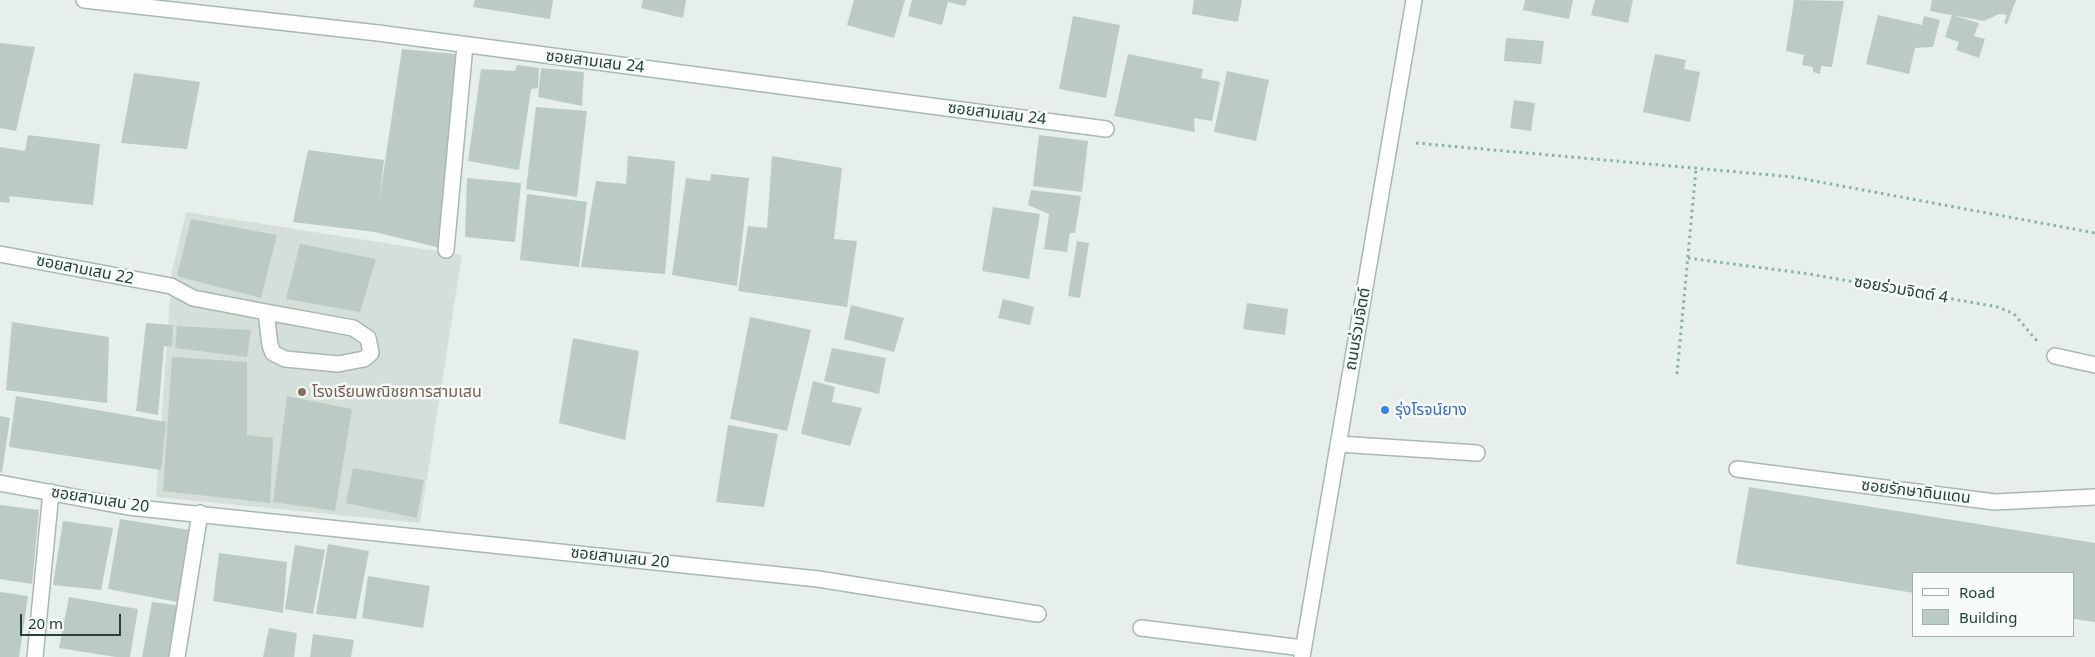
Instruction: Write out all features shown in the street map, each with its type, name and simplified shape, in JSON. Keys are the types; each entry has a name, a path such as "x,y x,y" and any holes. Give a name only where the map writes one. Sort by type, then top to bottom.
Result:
{"street":[{"name":"ซอยสามเสน 24","path":"84,0 465,45 1106,128"},
{"name":"ถนนร่วมจิตต์","path":"1302,653 1414,0"},
{"path":"446,250 465,45"},
{"name":"ซอยสามเสน 22","path":"0,254 171,286 193,298 353,328 368,338 371,353 364,359 338,364 285,359 273,354 266,312"},
{"path":"2055,356 2095,365"},
{"path":"1338,444 1476,453"},
{"name":"ซอยรักษาดินแดน","path":"1737,469 1995,502 2095,497"},
{"name":"ซอยสามเสน 20","path":"0,483 128,507 818,579 1038,614"},
{"path":"36,657 51,492"},
{"path":"176,657 200,514"},
{"path":"1141,628 1302,653"}],"path":[{"path":"1416,143 1793,178 2095,233"},
{"path":"1677,374 1696,169"},
{"name":"ซอยร่วมจิตต์ 4","path":"1688,258 1809,274 1998,307 2014,314 2041,345 2055,356"}],"shaded area":[{"name":"โรงเรียนพณิชยการสามเสน","path":"186,212 462,255 420,523 156,497 172,271"}],"building":[{"path":"475,0 553,0 550,19 473,7"},
{"path":"643,0 686,0 683,18 641,8"},
{"path":"854,0 905,0 894,38 847,25"},
{"path":"912,0 967,0 965,6 948,2 942,25 908,16"},
{"path":"1194,0 1242,0 1238,22 1192,14"},
{"path":"1525,0 1573,0 1569,19 1523,10"},
{"path":"1595,0 1633,0 1628,23 1591,15"},
{"path":"1794,0 1844,1 1832,67 1821,66 1820,74 1813,72 1813,67 1802,65 1804,55 1786,51"},
{"path":"1932,0 2016,0 2007,24 2004,23 2007,15 1999,14 1984,21 1930,11"},
{"path":"1878,15 1922,25 1924,16 1940,20 1933,47 1915,48 1909,74 1866,64"},
{"path":"1952,15 1979,23 1974,36 1985,39 1979,58 1956,50 1959,42 1945,37"},
{"path":"1073,16 1120,25 1106,98 1059,89"},
{"path":"1506,38 1544,41 1541,64 1504,61"},
{"path":"0,43 35,47 16,131 0,128"},
{"path":"402,49 456,54 440,248 375,232 293,222 308,150 384,160 379,202"},
{"path":"1128,54 1203,69 1201,78 1220,82 1212,121 1194,118 1195,132 1114,116"},
{"path":"1655,54 1686,60 1684,69 1700,72 1690,122 1643,112"},
{"path":"517,65 539,68 538,88 531,89 519,170 468,161 481,69 515,71"},
{"path":"541,68 584,72 582,106 538,97"},
{"path":"1227,71 1269,80 1256,141 1214,132"},
{"path":"134,73 200,82 187,149 121,143"},
{"path":"1514,100 1535,103 1531,131 1510,128"},
{"path":"536,107 587,111 577,197 526,189"},
{"path":"28,135 100,144 93,205 9,196 10,203 0,202 0,147 25,151"},
{"path":"1039,135 1088,141 1082,192 1033,186"},
{"path":"628,156 675,161 665,274 581,267 596,181 626,184"},
{"path":"772,156 842,168 834,239 857,241 847,307 738,291 748,226 767,228"},
{"path":"711,174 749,178 737,286 672,275 686,178 710,181"},
{"path":"467,178 521,183 515,242 465,237"},
{"path":"1031,190 1081,196 1075,233 1070,233 1067,252 1044,249 1049,214 1028,205"},
{"path":"527,194 587,202 579,267 520,260"},
{"path":"993,207 1040,214 1029,279 982,271"},
{"path":"191,219 277,235 261,298 177,276"},
{"path":"1077,241 1089,243 1080,298 1068,296"},
{"path":"300,244 376,259 360,312 286,299"},
{"path":"1003,299 1034,307 1030,325 998,318"},
{"path":"1247,303 1288,309 1285,335 1243,329"},
{"path":"851,305 904,318 894,352 844,339"},
{"path":"750,317 811,330 787,431 730,419"},
{"path":"12,322 109,337 107,403 6,390"},
{"path":"146,323 173,325 172,347 164,346 158,415 136,411"},
{"path":"177,326 251,330 247,357 175,348"},
{"path":"573,338 639,351 625,440 559,423"},
{"path":"832,348 886,358 879,394 824,381"},
{"path":"172,357 247,362 247,435 273,438 270,503 163,491"},
{"path":"813,381 835,387 832,402 862,408 850,446 801,434"},
{"path":"16,396 166,422 161,470 9,447"},
{"path":"287,396 352,409 335,511 273,502"},
{"path":"0,416 10,418 2,473 0,472"},
{"path":"728,425 778,434 764,507 716,502"},
{"path":"353,468 424,480 417,518 346,503"},
{"path":"1749,487 2095,543 2095,622 2075,619 2075,572 1912,572 1912,593 1736,564"},
{"path":"0,505 39,510 32,584 0,579"},
{"path":"120,519 190,530 177,602 108,589"},
{"path":"63,521 113,528 101,590 53,585"},
{"path":"328,544 369,551 356,619 316,614"},
{"path":"295,545 325,550 313,614 285,609"},
{"path":"219,553 287,562 283,613 213,601"},
{"path":"368,576 430,586 423,628 362,618"},
{"path":"0,592 28,596 19,657 0,657"},
{"path":"69,597 138,609 130,657 116,657 59,648"},
{"path":"152,602 183,606 174,657 142,657"},
{"path":"269,628 297,633 294,657 263,657"},
{"path":"313,634 354,640 351,657 310,657"}],"place":[{"name":"โรงเรียนพณิชยการสามเสน","path":"302,392"},
{"name":"รุ่งโรจน์ยาง","path":"1385,410"}]}
